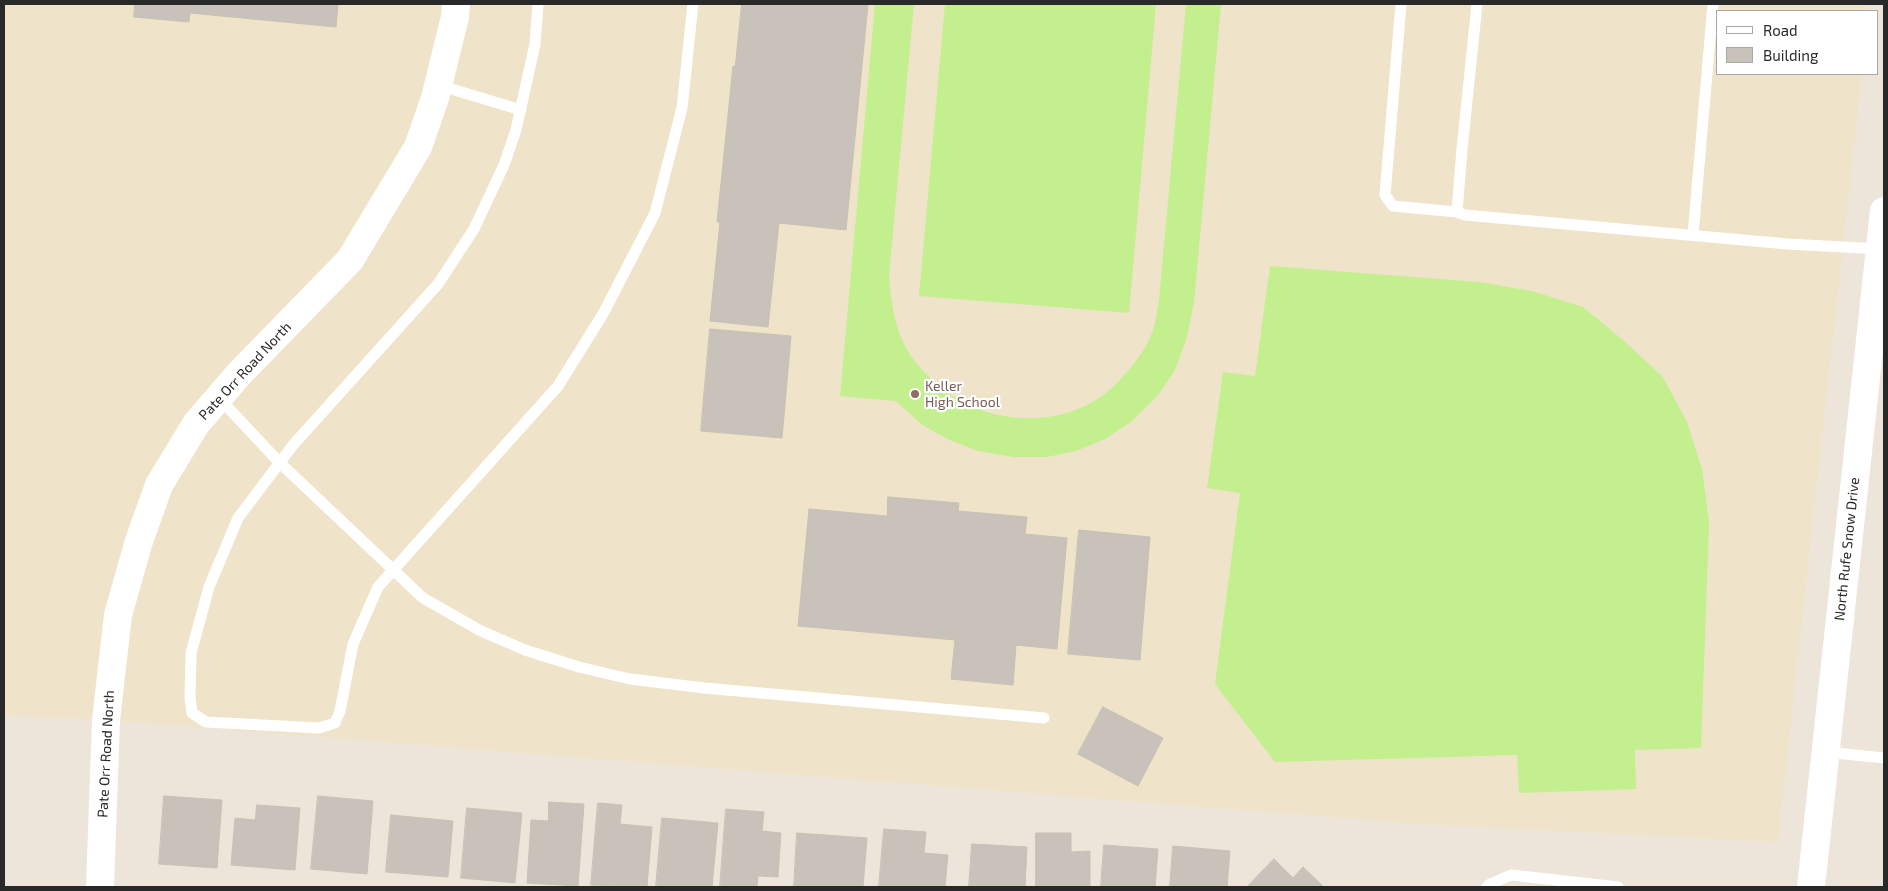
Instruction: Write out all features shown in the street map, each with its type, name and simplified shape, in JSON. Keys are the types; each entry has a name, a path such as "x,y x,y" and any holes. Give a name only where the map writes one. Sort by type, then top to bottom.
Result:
{"street":[{"name":"Pate Orr Road North","path":"100,887 106,720 118,615 139,541 159,485 196,424 239,374 350,260 418,148 438,85 456,4"},
{"name":"North Rufe Snow Drive","path":"1811,887 1884,211"}],"lane":[{"path":"538,4 535,44 516,130 504,165 474,230 438,284 293,444 238,518 208,587 191,653 190,698 192,713 206,722 320,728 335,723 340,711 352,644 378,587 558,386 603,314 655,212 682,108 693,4"},
{"path":"1401,4 1385,195 1393,206 1457,212 1465,215 1788,244 1880,249"},
{"path":"1457,212 1477,4"},
{"path":"1693,235 1713,4"},
{"path":"438,85 521,110"},
{"path":"219,398 279,462 423,598 480,631 525,650 570,664 630,679 704,688 1044,718"},
{"path":"1825,752 1884,758"},
{"path":"1487,887 1511,875 1618,887"}],"shaded area":[{"name":"Keller High School","path":"4,4 1869,4 1868,10 1716,10 1716,75 1862,75 1778,842 1419,824 106,720 4,715"}],"green space":[{"path":"875,4 914,4 889,275 893,309 900,334 906,349 920,367 936,383 958,399 975,408 994,414 1033,418 1071,412 1101,396 1127,372 1149,340 1154,327 1159,300 1186,4 1221,4 1194,303 1187,337 1175,370 1158,395 1131,422 1105,439 1076,451 1047,457 1013,457 978,451 947,439 921,424 896,401 840,396"},
{"path":"945,4 1156,4 1129,313 919,296"},
{"path":"1270,266 1479,282 1532,291 1583,307 1662,376 1687,422 1702,469 1709,522 1701,748 1635,750 1636,789 1519,793 1517,755 1275,762 1215,684 1240,493 1207,488 1223,372 1255,376"}],"building":[{"path":"135,4 338,4 336,27 190,13 189,22 134,17"},
{"path":"742,4 868,4 846,230 779,223 768,327 710,321 720,222 717,222 733,66 735,66"},
{"path":"710,329 791,336 782,438 701,431"},
{"path":"888,497 959,503 958,511 1027,517 1025,534 1067,538 1057,649 1016,645 1013,685 951,679 955,640 798,626 809,509 887,516"},
{"path":"1079,530 1150,537 1140,660 1068,654"},
{"path":"1103,707 1163,738 1138,786 1078,754"},
{"path":"164,796 222,800 217,868 159,864"},
{"path":"318,796 373,801 367,874 311,869"},
{"path":"549,802 584,804 578,886 527,883 531,820 548,821"},
{"path":"598,803 622,805 620,824 652,827 647,887 591,885"},
{"path":"257,805 300,808 295,870 231,865 235,818 255,820"},
{"path":"467,808 522,813 515,883 461,878"},
{"path":"726,809 764,812 762,831 781,833 778,877 758,876 757,887 720,887"},
{"path":"391,815 453,821 448,877 386,872"},
{"path":"662,818 718,823 712,887 656,887"},
{"path":"884,829 926,832 924,853 948,855 945,887 879,887"},
{"path":"797,833 867,838 863,887 794,887"},
{"path":"1036,833 1071,833 1071,852 1090,851 1090,887 1036,887"},
{"path":"972,844 1027,847 1025,887 969,887"},
{"path":"1104,845 1158,849 1155,887 1101,887"},
{"path":"1173,846 1230,851 1227,887 1170,887"},
{"path":"1274,859 1293,878 1303,867 1324,887 1247,887"}],"place":[{"name":"Keller High School","path":"915,394"}]}
